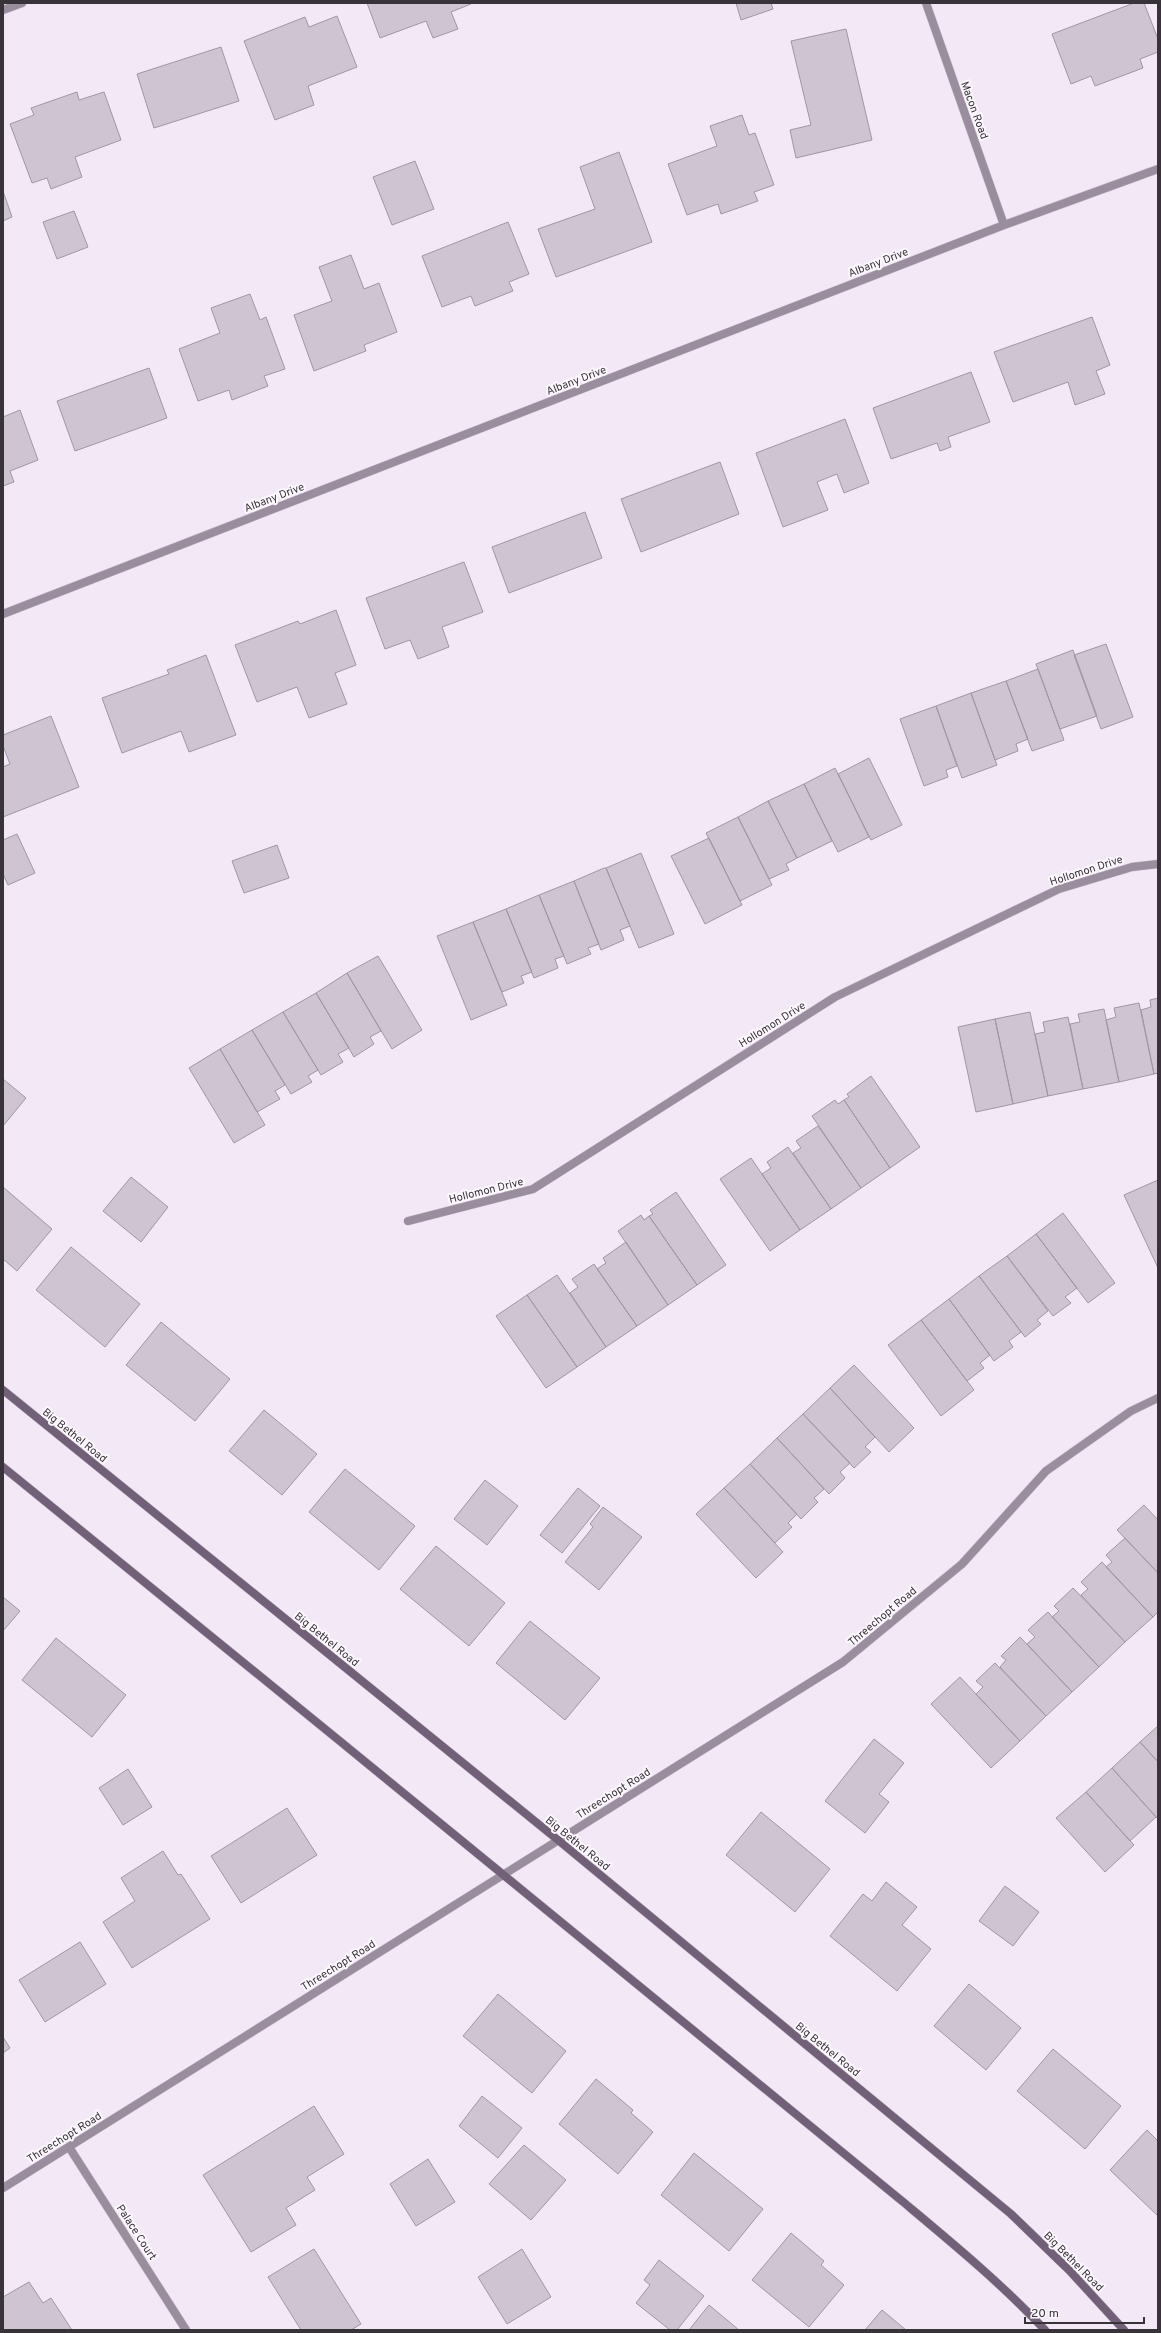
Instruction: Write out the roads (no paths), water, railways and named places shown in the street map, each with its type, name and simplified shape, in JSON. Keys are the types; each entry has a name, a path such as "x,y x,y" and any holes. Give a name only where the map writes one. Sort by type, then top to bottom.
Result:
{"main road":[{"name":"Big Bethel Road","path":"3,1390 558,1840 1011,2214 1069,2270 1124,2330"},
{"path":"3,1467 225,1646 502,1875 902,2201 982,2270 1045,2330"}],"street":[{"path":"3,10 22,3"},
{"name":"Macon Road","path":"926,3 1004,225"},
{"name":"Albany Drive","path":"3,614 1004,225 1158,169"},
{"name":"Hollomon Drive","path":"408,1221 533,1189 835,996 1058,889 1132,867 1158,864"},
{"name":"Threechopt Road","path":"3,2188 843,1662 962,1564 1046,1471 1131,1411 1158,1398"},
{"name":"Palace Court","path":"69,2147 186,2330"}]}
